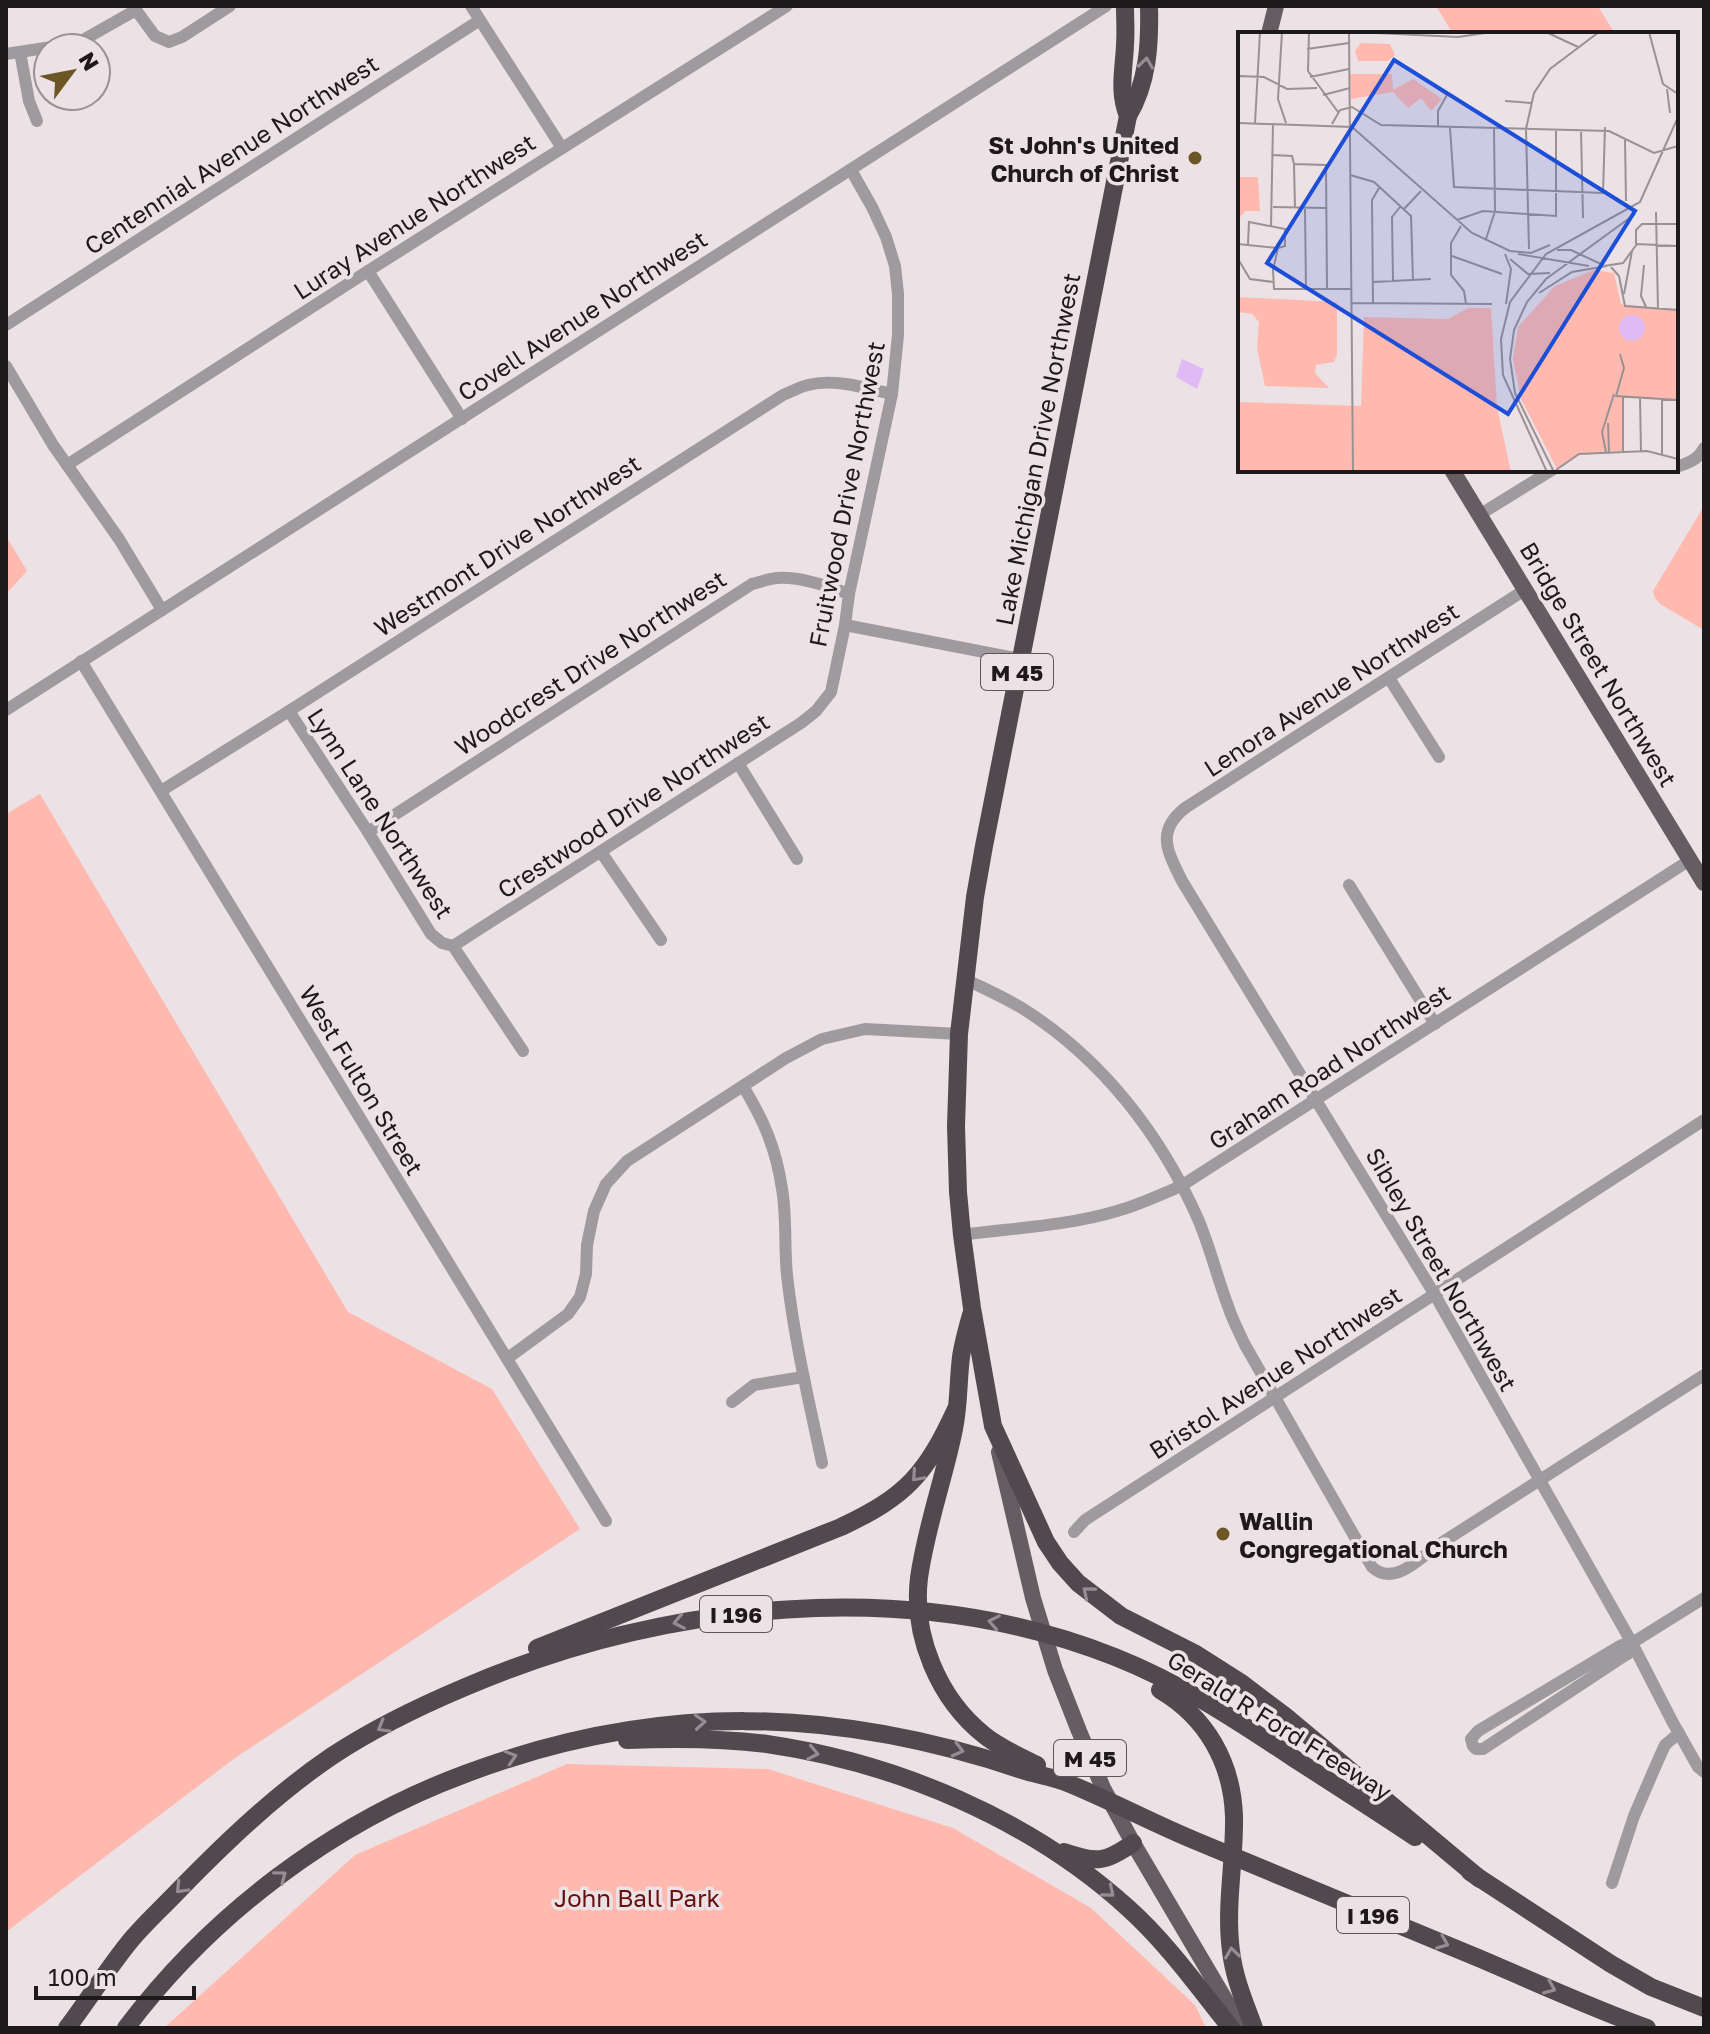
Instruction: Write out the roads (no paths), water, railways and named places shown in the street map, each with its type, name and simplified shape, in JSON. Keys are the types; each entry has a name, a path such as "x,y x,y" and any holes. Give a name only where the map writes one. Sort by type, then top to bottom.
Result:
{"highway":[{"name":"Lake Michigan Drive Northwest","path":"1125,6 1121,83 1122,101 1128,116"},
{"name":"Lake Michigan Drive Northwest","path":"993,1426 972,1308 958,1192 956,1126 959,1034 965,979 975,897 1128,116 1141,90 1147,64 1149,6"},
{"path":"972,1308 962,1353 954,1427 919,1580 920,1624 926,1648 946,1692 964,1717 985,1736 1066,1783"},
{"path":"430,1702 462,1678 868,1514 891,1501 915,1479 932,1457 956,1409"},
{"path":"993,1426 1046,1542 1078,1583 1121,1616 1196,1654 1240,1682 1480,1879"},
{"name":"Gerald R Ford Freeway","path":"67,2028 132,1938 213,1854 267,1805 332,1756 393,1721 500,1672 630,1632 684,1620 814,1608 874,1608 941,1614 1027,1629 1112,1656 1157,1676 1214,1707 1611,1964 1651,1987 1704,2008"},
{"path":"1075,1644 1099,1660 1173,1697 1193,1713 1220,1755 1231,1790 1234,1817 1229,1920 1231,1952 1237,1981 1254,2028"},
{"name":"I 196","path":"126,2028 183,1962 234,1913 283,1873 392,1805 512,1757 568,1742 602,1733 707,1721 847,1727 960,1750 1066,1783 1166,1829 1647,2028"},
{"path":"568,1742 670,1738 767,1744 835,1758 902,1777 978,1809 1046,1846 1101,1884 1156,1934 1231,2028"},
{"path":"1046,1846 1094,1861 1117,1854 1133,1843"}],"main road":[{"path":"1270,32 1276,6"},
{"name":"Bridge Street Northwest","path":"1453,472 1704,883"},
{"name":"Lake Michigan Drive Northwest","path":"993,1426 1033,1598 1055,1670 1103,1788 1242,2028"}],"street":[{"path":"6,54 83,40 135,8 155,36 169,42 230,6"},
{"path":"471,6 562,148"},
{"name":"Luray Avenue Northwest","path":"67,465 787,6"},
{"name":"Covell Avenue Northwest","path":"6,710 1106,6"},
{"name":"Centennial Avenue Northwest","path":"6,325 480,20"},
{"path":"20,52 29,101 37,121"},
{"name":"Fruitwood Drive Northwest","path":"831,692 892,394 898,335 895,266 886,237 851,170"},
{"path":"368,271 462,419"},
{"path":"6,366 162,610"},
{"name":"Westmont Drive Northwest","path":"161,791 783,395 809,384 834,384 892,394"},
{"path":"1678,466 1701,455 1704,448"},
{"path":"1479,515 1549,472"},
{"name":"Woodcrest Drive Northwest","path":"368,832 752,584 783,578 827,586 849,594"},
{"name":"Lenora Avenue Northwest","path":"1167,832 1175,816 1185,808 1526,589"},
{"path":"845,625 1020,659"},
{"name":"West Fulton Street","path":"81,661 606,1521"},
{"path":"1389,678 1439,757"},
{"name":"Crestwood Drive Northwest","path":"453,946 816,711 831,692"},
{"name":"Lynn Lane Northwest","path":"289,711 431,934 442,943 453,946 523,1051"},
{"path":"738,763 797,859"},
{"name":"Sibley Street Northwest","path":"1167,832 1168,852 1182,881 1435,1295 1632,1643 1698,1767 1704,1772"},
{"path":"601,852 661,940"},
{"name":"Graham Road Northwest","path":"962,1235 1047,1225 1115,1212 1181,1186 1690,860"},
{"path":"1349,885 1435,1024"},
{"path":"965,979 1024,1009 1055,1032 1112,1083 1135,1110 1177,1175 1198,1219 1228,1307 1245,1345 1378,1573 1389,1575 1413,1564 1704,1375"},
{"path":"508,1358 568,1314 580,1297 594,1211 606,1184 627,1161 786,1058 822,1039 865,1029 959,1034"},
{"path":"743,1086 763,1119 774,1149 783,1191 787,1274 799,1359 822,1463"},
{"name":"Bristol Avenue Northwest","path":"1074,1532 1085,1520 1704,1120"},
{"path":"732,1402 754,1385 803,1377"},
{"path":"1473,1746 1471,1739 1478,1731 1704,1598"},
{"path":"1612,1883 1634,1816 1656,1765 1665,1745 1679,1733"}],"place":[{"name":"St John's United Church of Christ","path":"1195,158"},
{"name":"Wallin Congregational Church","path":"1223,1534"}],"park label":[{"name":"John Ball Park","path":"637,1897"}]}
